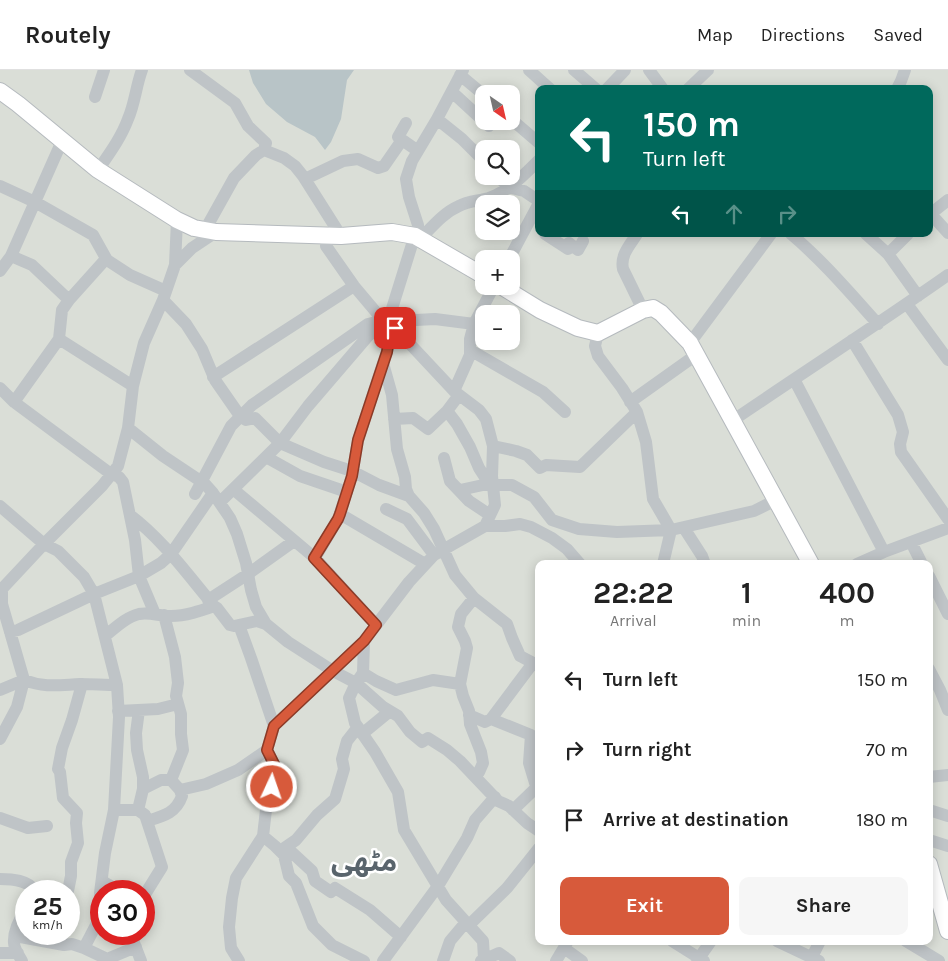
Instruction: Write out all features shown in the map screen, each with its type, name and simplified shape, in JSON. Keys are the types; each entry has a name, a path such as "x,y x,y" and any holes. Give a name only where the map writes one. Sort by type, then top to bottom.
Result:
{"main road":[{"path":"0,91 98,170 177,220 194,228 211,231 335,236 392,232 418,238 475,271"},
{"path":"515,295 540,310 578,328 598,333 643,310 653,308 661,313 693,349 809,560"},
{"path":"933,878 948,931"}],"street":[{"path":"95,97 104,70"},
{"path":"98,170 117,141 128,118 142,70"},
{"path":"176,265 211,231 234,178 256,155 264,150 266,143 248,126 234,103 190,70"},
{"path":"529,70 546,85"},
{"path":"574,70 591,85"},
{"path":"611,85 625,70"},
{"path":"692,85 708,70"},
{"path":"899,85 905,70"},
{"path":"314,558 340,514 352,476 358,440 387,352 387,323 418,238 418,225 409,198 406,179 412,161 462,73 475,86"},
{"path":"452,92 475,113"},
{"path":"437,119 462,138 475,152"},
{"path":"406,123 398,138 418,151"},
{"path":"520,127 535,140"},
{"path":"305,179 343,162 358,159 378,168 384,166 402,140"},
{"path":"0,271 11,256 62,141"},
{"path":"180,790 206,784 238,770 267,750 274,726 364,641 409,582 434,556 488,521 495,505 492,485 493,446 486,419 479,410 456,393 387,323 354,286 326,246 335,236 305,179 295,166 284,158 264,150"},
{"path":"418,238 450,211 460,205 491,197 519,180 535,164"},
{"path":"0,186 35,202 93,235 107,260 164,295 202,349 214,377 240,416 246,420 255,418 280,443 409,496"},
{"path":"508,187 524,191 535,199"},
{"path":"933,212 948,200"},
{"path":"933,217 948,233"},
{"path":"0,739 16,707 24,680 2,604 1,591 44,544 102,486 118,466 128,428 133,386 144,344 176,265 177,220"},
{"path":"516,250 533,226"},
{"path":"550,237 568,249 569,243 578,250 583,241"},
{"path":"633,237 622,262 623,269 643,310"},
{"path":"493,446 527,455 540,468 546,465 580,468 634,407 693,349 769,237"},
{"path":"794,237 831,272 878,324"},
{"path":"869,237 888,254 918,296"},
{"path":"888,254 905,237"},
{"path":"11,256 32,265 69,300"},
{"path":"14,402 58,339 62,310 104,261 107,260"},
{"path":"732,421 948,275"},
{"path":"214,377 354,286"},
{"path":"394,419 413,418 428,429 446,411 456,393 470,355 470,339 474,324 489,295"},
{"path":"907,304 948,360"},
{"path":"196,494 230,426 240,416 252,405 368,324 435,319 474,324"},
{"path":"10,632 139,576 161,563 171,554 216,498 234,489 280,443 308,406 368,336 387,323"},
{"path":"598,333 595,346 598,356 634,407 646,442 653,499 704,560"},
{"path":"58,339 133,386"},
{"path":"852,340 898,415 903,432 900,444 901,452 948,519"},
{"path":"470,350 543,392 565,412"},
{"path":"383,363 392,395 397,449 405,477 406,489 409,496 424,513 434,529 434,556"},
{"path":"794,379 884,552"},
{"path":"0,388 14,402 111,474 119,477 122,482 135,540 139,576 159,615 174,657 178,683 176,696 181,714 183,750 170,780"},
{"path":"446,411 470,447 479,468 492,485"},
{"path":"128,428 163,456 202,482 216,498 230,518 237,534 256,607 266,624 288,642 333,671 376,681 396,690 433,680 460,684"},
{"path":"266,456 300,476 347,492"},
{"path":"444,458 450,481 488,521 505,526 520,524 531,527 552,538 567,549 577,560"},
{"path":"460,490 483,485 512,485 534,497 552,520 579,529 617,532 677,529 754,511 776,500"},
{"path":"234,489 314,558 376,625"},
{"path":"0,506 44,544 58,551 84,577 94,594 117,685 118,711 114,810 105,853 102,880"},
{"path":"386,509 407,519 434,556 456,575 474,598 507,624 520,656 535,664"},
{"path":"340,514 434,556"},
{"path":"130,515 171,554 230,625 239,626 257,621 266,624"},
{"path":"874,560 884,552 948,528"},
{"path":"665,560 677,529"},
{"path":"105,636 122,622 138,614 184,615 211,603 294,540"},
{"path":"911,542 920,560"},
{"path":"933,584 948,614"},
{"path":"474,598 461,614 458,627 467,648 460,684 470,724 482,752 483,763 479,772 474,776"},
{"path":"239,626 274,726"},
{"path":"364,641 359,678 349,698 355,723 375,752 398,792 404,830 446,900 484,941 483,960 499,953 510,961"},
{"path":"469,715 486,722 491,719 535,666"},
{"path":"933,677 948,710"},
{"path":"359,678 383,707 398,716 410,732 422,742 428,738 447,750 498,801 509,806 535,828"},
{"path":"0,690 24,680 44,686 117,685"},
{"path":"70,880 71,862 78,843 77,813 63,798 58,769 62,748 82,684"},
{"path":"118,711 158,709 178,704"},
{"path":"138,810 143,777 137,750 136,733 139,710"},
{"path":"283,849 296,840 316,815 335,798 344,769 342,759 347,741 390,711"},
{"path":"491,719 531,735 529,763 535,778"},
{"path":"239,961 231,948 229,927 232,898 236,878 263,836 268,801 278,772 267,750"},
{"path":"933,777 948,775"},
{"path":"142,789 161,780 170,780 180,790 182,796 179,805 168,814 147,821"},
{"path":"513,810 535,789"},
{"path":"384,961 438,886 467,838 475,820 495,797"},
{"path":"114,810 138,810 145,815 162,866 154,880"},
{"path":"933,811 948,816"},
{"path":"0,818 28,828 47,826"},
{"path":"263,836 312,871 315,881 331,892 335,888 370,910 401,937"},
{"path":"933,841 948,846"},
{"path":"283,849 289,876 296,883 313,926 332,945 364,961"},
{"path":"443,961 450,941 507,888 535,853"},
{"path":"0,879 16,880"},
{"path":"15,936 14,943 20,957"},
{"path":"84,948 90,936"},
{"path":"75,945 100,958 107,959 136,947 141,961"},
{"path":"556,961 566,945 582,961"},
{"path":"678,945 700,960 709,945"},
{"path":"784,945 808,958 817,945"},
{"path":"913,945 940,961"},
{"path":"0,953 20,957"}],"shaded area":[{"path":"0,70 948,70 948,961 0,961"},
{"path":"249,70 354,70 347,80 341,119 331,142 325,150 315,137 287,122 266,104 253,83"}],"district":[{"name":"مٹھی","path":"364,861"}],"route":[{"path":"272,787 278,772 267,750 274,726 364,641 376,625 314,558 338,519 352,476 358,440 387,352 390,332 395,328"}]}
